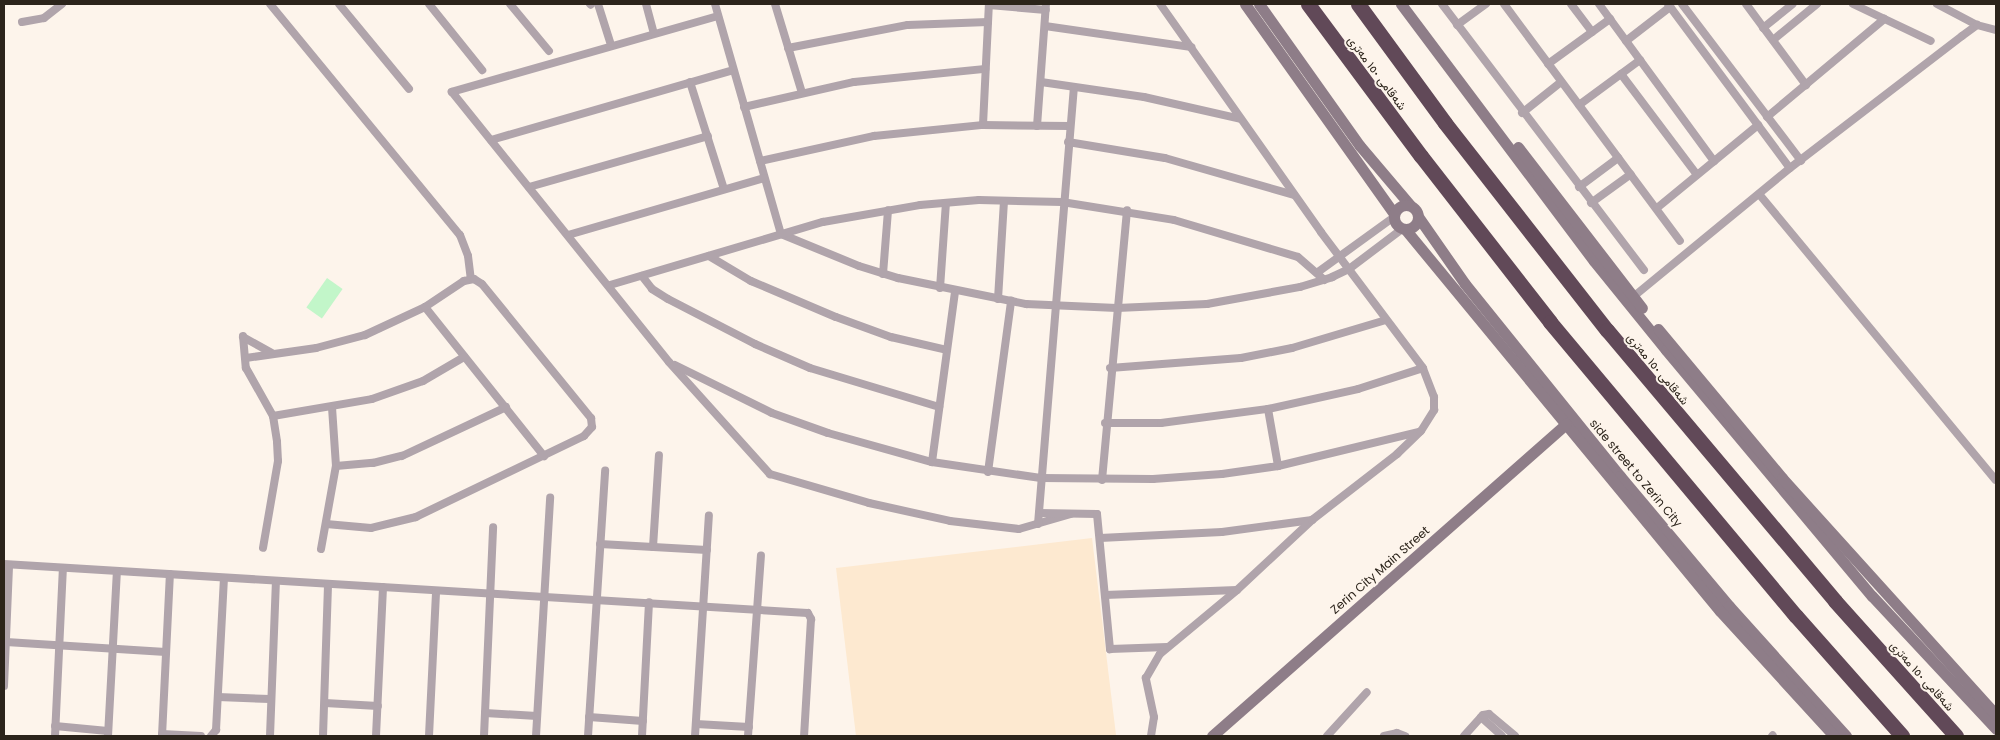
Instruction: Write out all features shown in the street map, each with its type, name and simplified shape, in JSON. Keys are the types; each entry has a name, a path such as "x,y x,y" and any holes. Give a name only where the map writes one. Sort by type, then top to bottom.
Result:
{"highway":[{"name":"شەقامی ١٥٠ مەتری","path":"1308,4 1397,125 1550,322 1766,581 1902,736"},
{"name":"شەقامی ١٥٠ مەتری","path":"1358,4 1456,138 1607,330 1835,601 1956,736"}],"street":[{"path":"22,22 44,18 62,4"},
{"path":"270,4 460,235 468,256 471,279"},
{"path":"340,4 409,89"},
{"path":"429,4 482,70"},
{"path":"510,4 549,51"},
{"path":"593,4 611,45"},
{"path":"646,4 654,33"},
{"path":"715,4 781,234"},
{"path":"775,4 802,93"},
{"path":"1151,736 1154,717 1146,678 1153,663 1167,647 1237,590 1312,520 1380,469 1421,431 1434,410 1434,397 1423,368 1348,269 1160,4"},
{"path":"1245,4 1403,229"},
{"path":"781,234 883,274 940,288 998,299 1054,306 1117,308 1207,304 1324,280 1348,269 1403,229 1414,226 1419,218 1417,211 1360,146 1259,4"},
{"path":"1401,4 1594,261 1684,373 1867,590 1996,730"},
{"path":"1410,4 1633,297 1782,478 1996,715"},
{"path":"1442,4 1522,113 1644,270"},
{"path":"1457,25 1486,4"},
{"path":"1504,4 1680,241"},
{"path":"1571,4 1592,32"},
{"path":"1599,4 1714,161"},
{"path":"1682,4 1801,161"},
{"path":"1746,4 1806,85"},
{"path":"1763,28 1793,4"},
{"path":"1772,40 1817,4"},
{"path":"1853,4 1930,41"},
{"path":"1937,4 1976,25 1996,31"},
{"path":"983,125 989,5 1046,7 1038,126"},
{"path":"1626,41 1669,6 1790,168"},
{"path":"718,16 611,45 452,92 610,285 669,362 770,474 934,518 1011,529 1038,524 1071,514"},
{"path":"1548,64 1610,19"},
{"path":"1767,117 1884,19"},
{"path":"788,48 908,25 988,22"},
{"path":"1633,297 1790,168 1976,25"},
{"path":"1045,26 1191,47"},
{"path":"1578,106 1640,60"},
{"path":"744,107 802,93 920,73 985,69"},
{"path":"490,140 733,70"},
{"path":"1621,74 1697,175"},
{"path":"690,82 724,190"},
{"path":"1041,82 1144,97 1241,119"},
{"path":"1522,113 1561,82"},
{"path":"1038,524 1062,202 1074,88"},
{"path":"1752,116 1761,109"},
{"path":"760,161 874,136 983,125 1070,126"},
{"path":"1657,208 1758,125"},
{"path":"529,187 708,136"},
{"path":"1068,142 1166,158 1295,195"},
{"path":"1579,187 1618,158"},
{"path":"1591,203 1631,174"},
{"path":"568,235 764,178"},
{"path":"1759,194 1996,480"},
{"path":"998,299 1004,201"},
{"path":"610,285 823,222 946,202 1004,201 1062,202 1127,210 1174,220 1287,253 1318,272 1324,280"},
{"path":"940,288 946,202"},
{"path":"1318,272 1394,216 1400,206 1410,205"},
{"path":"883,274 888,210"},
{"path":"1102,480 1110,368 1127,210"},
{"name":"side street to Zerin City","path":"1419,218 1465,284 1620,476 1729,606 1846,736"},
{"name":"side street to Zerin City","path":"1403,229 1720,611 1834,736"},
{"path":"709,256 751,281 836,317 891,336 947,350"},
{"path":"642,276 652,289 675,303 755,344 810,368 939,407"},
{"path":"246,358 279,354 365,334 425,307 471,279"},
{"path":"326,524 371,528 404,521 588,434 592,427 591,418 482,284 471,279"},
{"path":"932,462 956,291"},
{"path":"988,472 1011,301"},
{"path":"425,307 544,456"},
{"path":"1110,368 1242,358 1300,346 1386,320"},
{"path":"263,548 278,461 273,416 246,368 243,336 261,349 279,354"},
{"path":"273,416 332,407 390,394 440,372 464,357"},
{"path":"669,362 772,413 845,439 932,462 988,472 1041,478 1102,480 1222,474 1278,466 1421,431"},
{"path":"1105,423 1161,423 1268,409 1358,389 1423,368"},
{"path":"321,549 336,466 332,407"},
{"path":"336,466 373,463 402,456 506,408"},
{"path":"1268,409 1278,466"},
{"name":"Zerin City Main Street","path":"1212,736 1566,424"},
{"path":"653,547 659,455"},
{"path":"588,736 605,471"},
{"path":"536,736 550,497"},
{"path":"1039,514 1097,514 1110,649 1167,647"},
{"path":"695,736 709,516"},
{"path":"1100,538 1196,534 1312,520"},
{"path":"484,736 493,526"},
{"path":"600,544 707,550"},
{"path":"748,736 761,555"},
{"path":"4,686 6,565 756,608 808,612 811,616 804,736"},
{"path":"55,736 63,568"},
{"path":"55,726 108,733 117,571"},
{"path":"170,574 162,735 201,736"},
{"path":"211,736 216,730 224,578"},
{"path":"270,736 276,581"},
{"path":"322,736 325,703 328,584"},
{"path":"376,736 383,587"},
{"path":"1105,595 1237,590"},
{"path":"429,736 436,591"},
{"path":"642,736 649,602"},
{"path":"6,642 166,652"},
{"path":"1327,736 1367,692"},
{"path":"218,696 270,699"},
{"path":"325,703 378,706"},
{"path":"485,713 537,716"},
{"path":"1464,736 1481,717 1492,715 1515,736"},
{"path":"589,717 643,721"},
{"path":"1481,717 1502,736"},
{"path":"696,724 749,727"},
{"path":"1384,736 1397,733 1405,736"}],"shaded area":[{"path":"1092,538 1116,735 856,736 836,568"}],"green space":[{"path":"327,278 343,289 322,318 306,307"}]}
